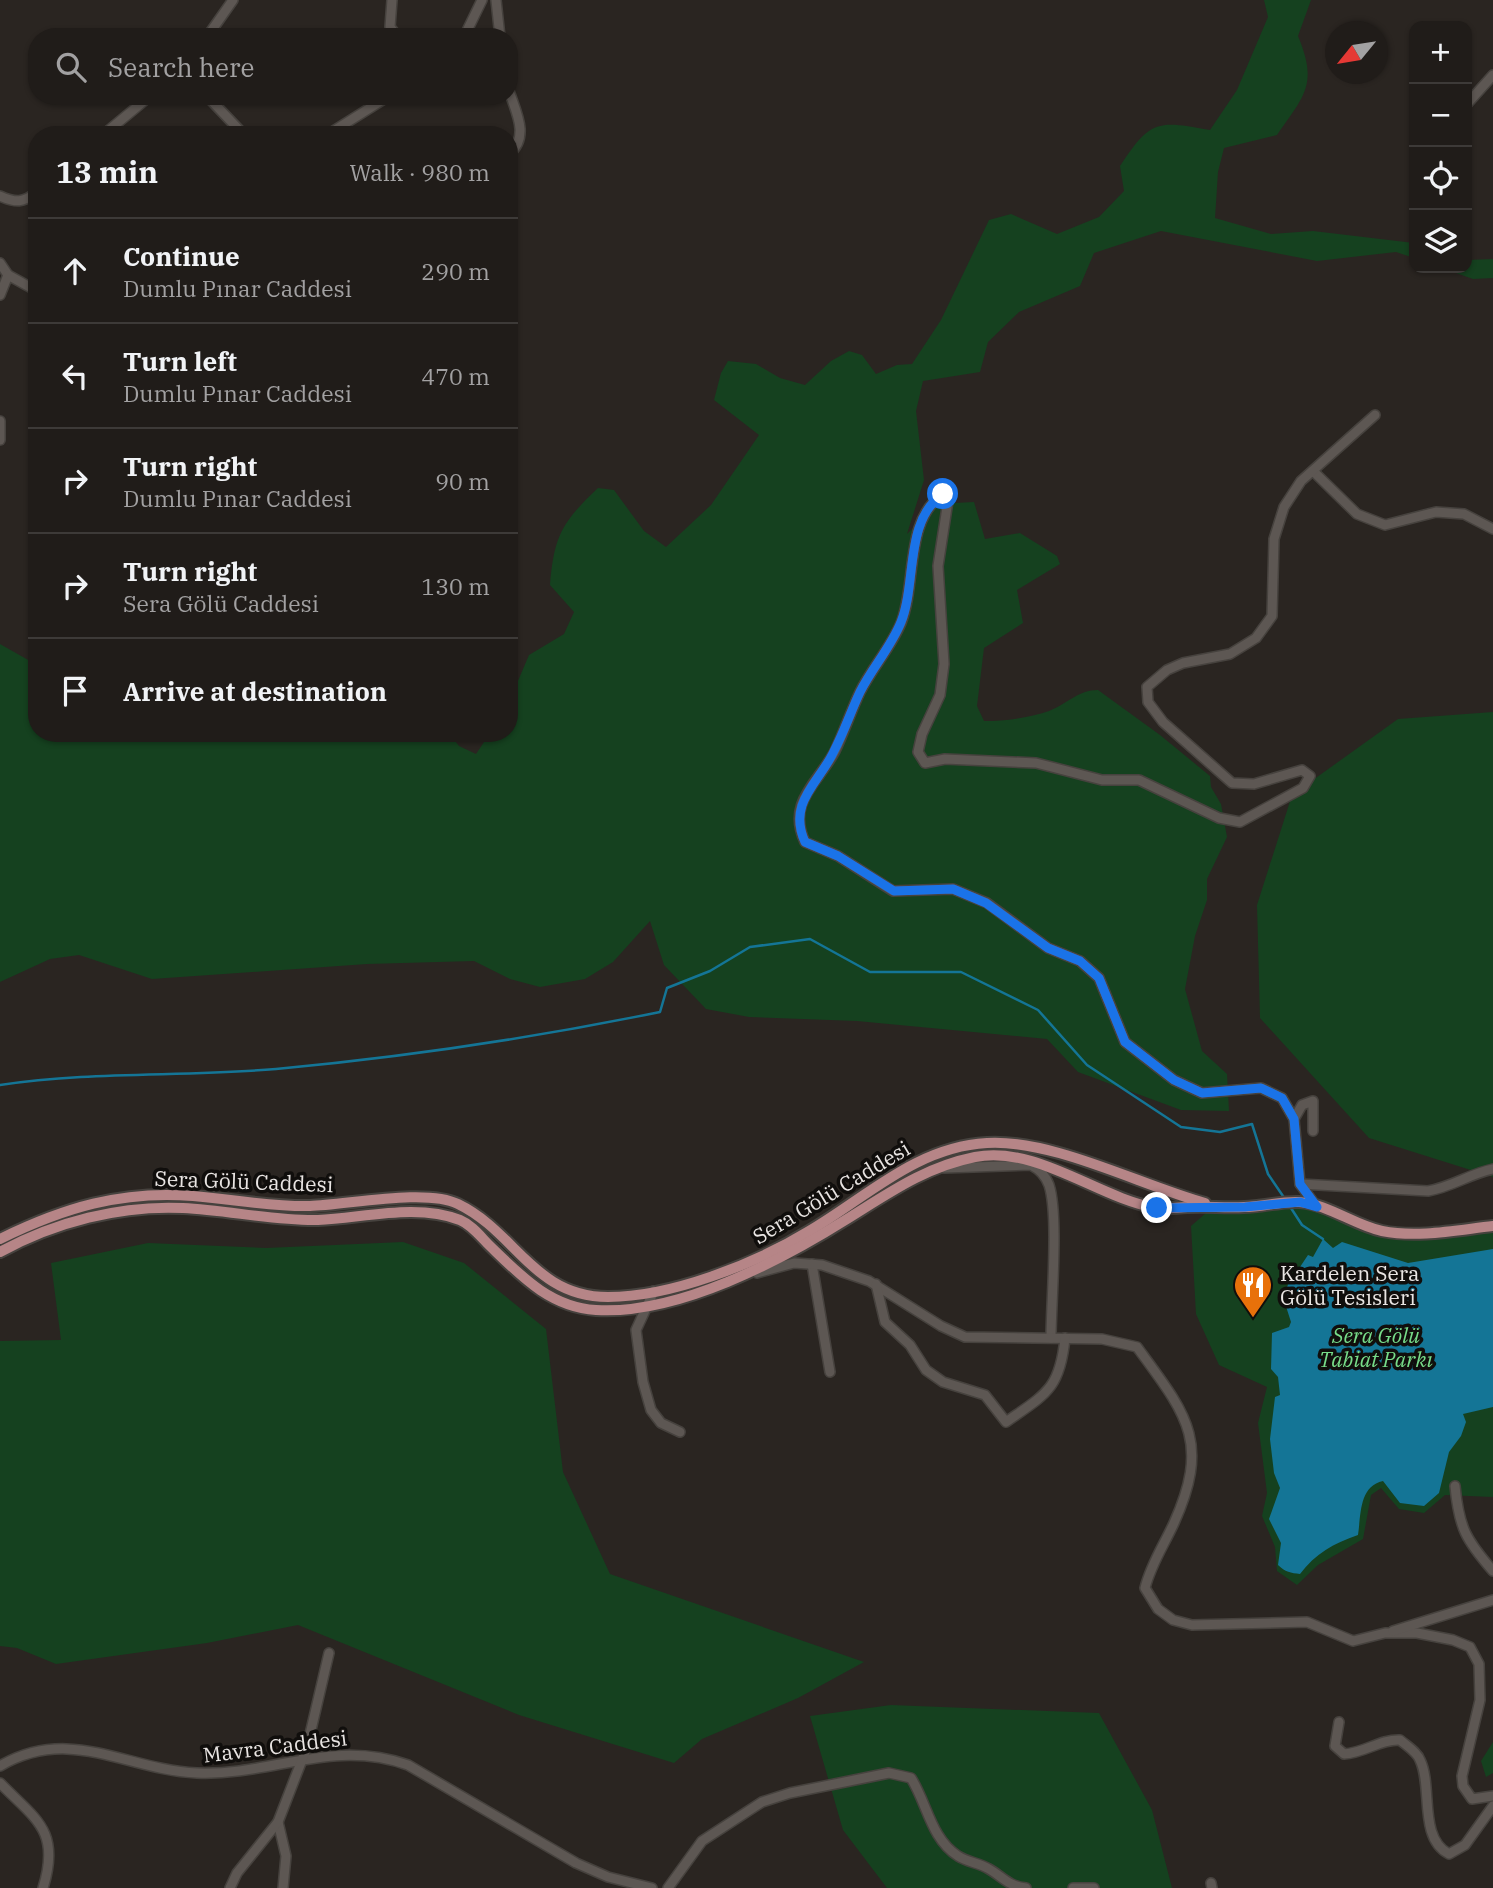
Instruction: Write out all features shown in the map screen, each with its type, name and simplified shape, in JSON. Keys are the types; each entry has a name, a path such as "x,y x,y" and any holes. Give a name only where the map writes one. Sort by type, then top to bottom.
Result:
{"main road":[{"name":"Sera Gölü Caddesi","path":"0,1239 53,1214 81,1205 160,1194 307,1206 428,1198 456,1203 493,1228 550,1283 574,1293 605,1297 640,1295 724,1272 810,1231 895,1173 936,1153 987,1143 1033,1148 1082,1161 1163,1192 1214,1206"},
{"name":"Sera Gölü Caddesi","path":"0,1252 28,1237 70,1222 149,1208 184,1208 313,1220 400,1213 441,1214 466,1222 538,1290 562,1304 597,1310 648,1304 720,1286 811,1242 896,1186 930,1169 978,1156 1012,1156 1040,1163 1157,1208 1245,1207 1300,1202 1382,1231 1420,1234 1493,1226"}],"street":[{"path":"213,28 233,0"},
{"path":"391,28 392,0"},
{"path":"468,28 482,0"},
{"path":"496,0 499,28"},
{"path":"1472,98 1493,75"},
{"path":"114,126 139,105"},
{"path":"216,105 235,126"},
{"path":"341,126 375,105"},
{"path":"514,105 521,130 518,143"},
{"path":"0,197 15,202 28,199"},
{"path":"0,263 8,275 28,286"},
{"path":"0,295 8,275"},
{"path":"1317,1207 1300,1184 1294,1119 1282,1098 1261,1088 1202,1093 1174,1080 1125,1042 1099,978 1080,961 1048,948 986,903 953,889 894,891 838,856 805,842 798,827 808,787 833,755 861,691 901,623 912,586 915,541 932,501 943,494 948,501 938,566 944,664 940,695 922,734 918,752 925,763 945,759 1036,762 1102,780 1139,780 1219,818 1240,822 1303,788 1310,776 1302,770 1254,784 1233,783 1163,722 1148,702 1147,687 1167,670 1183,663 1230,654 1256,639 1272,615 1274,539 1284,507 1301,481 1375,415"},
{"path":"0,421 0,440"},
{"path":"1313,471 1357,514 1385,525 1436,512 1464,514 1493,528"},
{"path":"1294,1119 1302,1104 1313,1101 1313,1131"},
{"path":"895,1173 1031,1165 1041,1171 1047,1180 1051,1200 1051,1338"},
{"path":"1300,1184 1428,1191 1448,1188 1470,1176 1493,1169"},
{"path":"724,1272 745,1275 794,1263 812,1264 876,1284 941,1326 965,1337 1102,1339 1137,1347 1187,1421 1194,1449 1190,1482 1173,1525 1157,1554 1145,1588 1158,1609 1173,1620 1192,1625 1307,1622 1353,1641 1493,1600"},
{"path":"812,1264 830,1372"},
{"path":"876,1284 885,1322 910,1345 926,1370 943,1382 985,1395 1006,1422 1055,1384 1063,1363 1065,1338"},
{"path":"654,1291 636,1330 643,1382 651,1410 661,1423 680,1432"},
{"path":"1455,1486 1458,1518 1468,1542 1493,1571"},
{"path":"1385,1633 1417,1633 1453,1640 1470,1647 1479,1664 1480,1700 1462,1776 1463,1786 1472,1799 1493,1796"},
{"path":"230,1888 237,1872 278,1822 303,1759 329,1653"},
{"path":"1339,1722 1335,1746 1344,1754 1362,1752 1390,1740 1400,1740 1420,1760 1431,1826 1445,1852 1449,1854 1465,1845 1493,1806"},
{"name":"Mavra Caddesi","path":"0,1766 32,1753 67,1747 197,1773 230,1772 346,1753 380,1755 408,1765 576,1863 618,1881 652,1888"},
{"path":"668,1888 702,1841 762,1801 888,1773 911,1778 922,1796 938,1835 953,1853 991,1870 1013,1887 1026,1888"},
{"path":"0,1783 37,1817 47,1839 47,1875 43,1888"},
{"path":"278,1822 286,1856 283,1888"},
{"path":"1073,1888 1094,1888"}],"green space":[{"path":"1264,0 1311,0 1298,36 1304,52 1308,78 1301,99 1277,135 1224,148 1218,172 1215,218 1271,234 1313,231 1409,242 1409,256 1396,252 1317,261 1161,231 1094,253 1080,286 1019,312 988,342 980,372 923,381 916,411 924,480 907,534 937,504 974,502 985,539 1020,533 1057,556 1060,564 1017,590 1023,623 984,648 977,706 984,721 1017,719 1041,713 1084,692 1098,690 1210,776 1211,787 1221,804 1227,837 1207,879 1207,900 1195,936 1185,989 1202,1051 1227,1074 1229,1111 1181,1110 1078,1072 1047,1039 857,1021 749,1017 706,1009 664,965 650,921 613,962 585,979 540,987 510,979 474,961 367,964 152,979 79,955 50,959 0,982 0,644 28,660 28,742 456,742 476,754 484,742 518,742 518,681 529,655 564,634 574,612 550,585 554,554 562,531 576,511 598,488 614,490 644,531 666,547 711,505 759,435 714,400 721,373 728,361 756,364 780,378 805,385 831,361 849,351 862,355 876,374 897,365 912,364 941,320 989,220 1011,214 1057,234 1099,217 1124,191 1120,166 1139,140 1156,127 1166,125 1210,130 1237,90 1268,17"},
{"path":"1493,259 1493,278 1473,279 1456,273 1472,273 1472,260"},
{"path":"1493,712 1493,1177 1369,1138 1260,1018 1257,905 1292,795 1398,719"},
{"name":"Sera Gölü Tabiat Parkı","path":"1300,1202 1382,1231 1493,1226 1493,1497 1445,1495 1424,1513 1399,1509 1381,1488 1371,1495 1363,1539 1318,1565 1297,1585 1277,1571 1275,1547 1262,1516 1267,1493 1258,1423 1267,1387 1219,1365 1196,1314 1191,1226 1214,1206"},
{"path":"403,1242 464,1263 546,1329 563,1472 610,1574 864,1662 798,1698 702,1739 674,1763 519,1715 298,1625 207,1643 56,1664 17,1648 0,1646 0,1341 61,1340 51,1263 148,1243 266,1248"},
{"path":"891,1705 1099,1713 1152,1810 1172,1888 887,1888 843,1830 810,1716"},
{"path":"1493,1742 1493,1773 1486,1777 1481,1761"}],"water":[{"name":"Sera Gölü Tabiat Parkı","path":"1323,1239 1333,1248 1342,1242 1408,1263 1493,1249 1493,1407 1463,1414 1466,1422 1461,1436 1449,1452 1439,1493 1424,1506 1400,1503 1383,1481 1375,1484 1365,1495 1358,1535 1326,1550 1300,1574 1288,1572 1278,1565 1281,1543 1269,1519 1280,1488 1274,1473 1270,1439 1275,1397 1280,1395 1278,1377 1271,1369 1272,1333 1289,1327 1291,1322 1282,1294 1308,1255 1313,1257"}],"waterway":[{"path":"0,1085 103,1076 276,1069 421,1053 565,1030 660,1012 667,988 710,971 750,947 810,939 870,972 961,972 1038,1010 1087,1065 1181,1127 1220,1132 1252,1124 1268,1174 1285,1199"},
{"path":"1289,1205 1302,1225 1323,1239"}],"place":[{"name":"Kardelen Sera Gölü Tesisleri","path":"1253,1319"}],"route":[{"path":"943,494 932,501 915,541 912,586 901,623 861,691 833,755 808,787 798,827 805,842 838,856 894,891 953,889 986,903 1048,948 1080,961 1099,978 1125,1042 1174,1080 1202,1093 1261,1088 1282,1098 1294,1119 1300,1184 1317,1207 1300,1202 1245,1207 1157,1208"}]}
